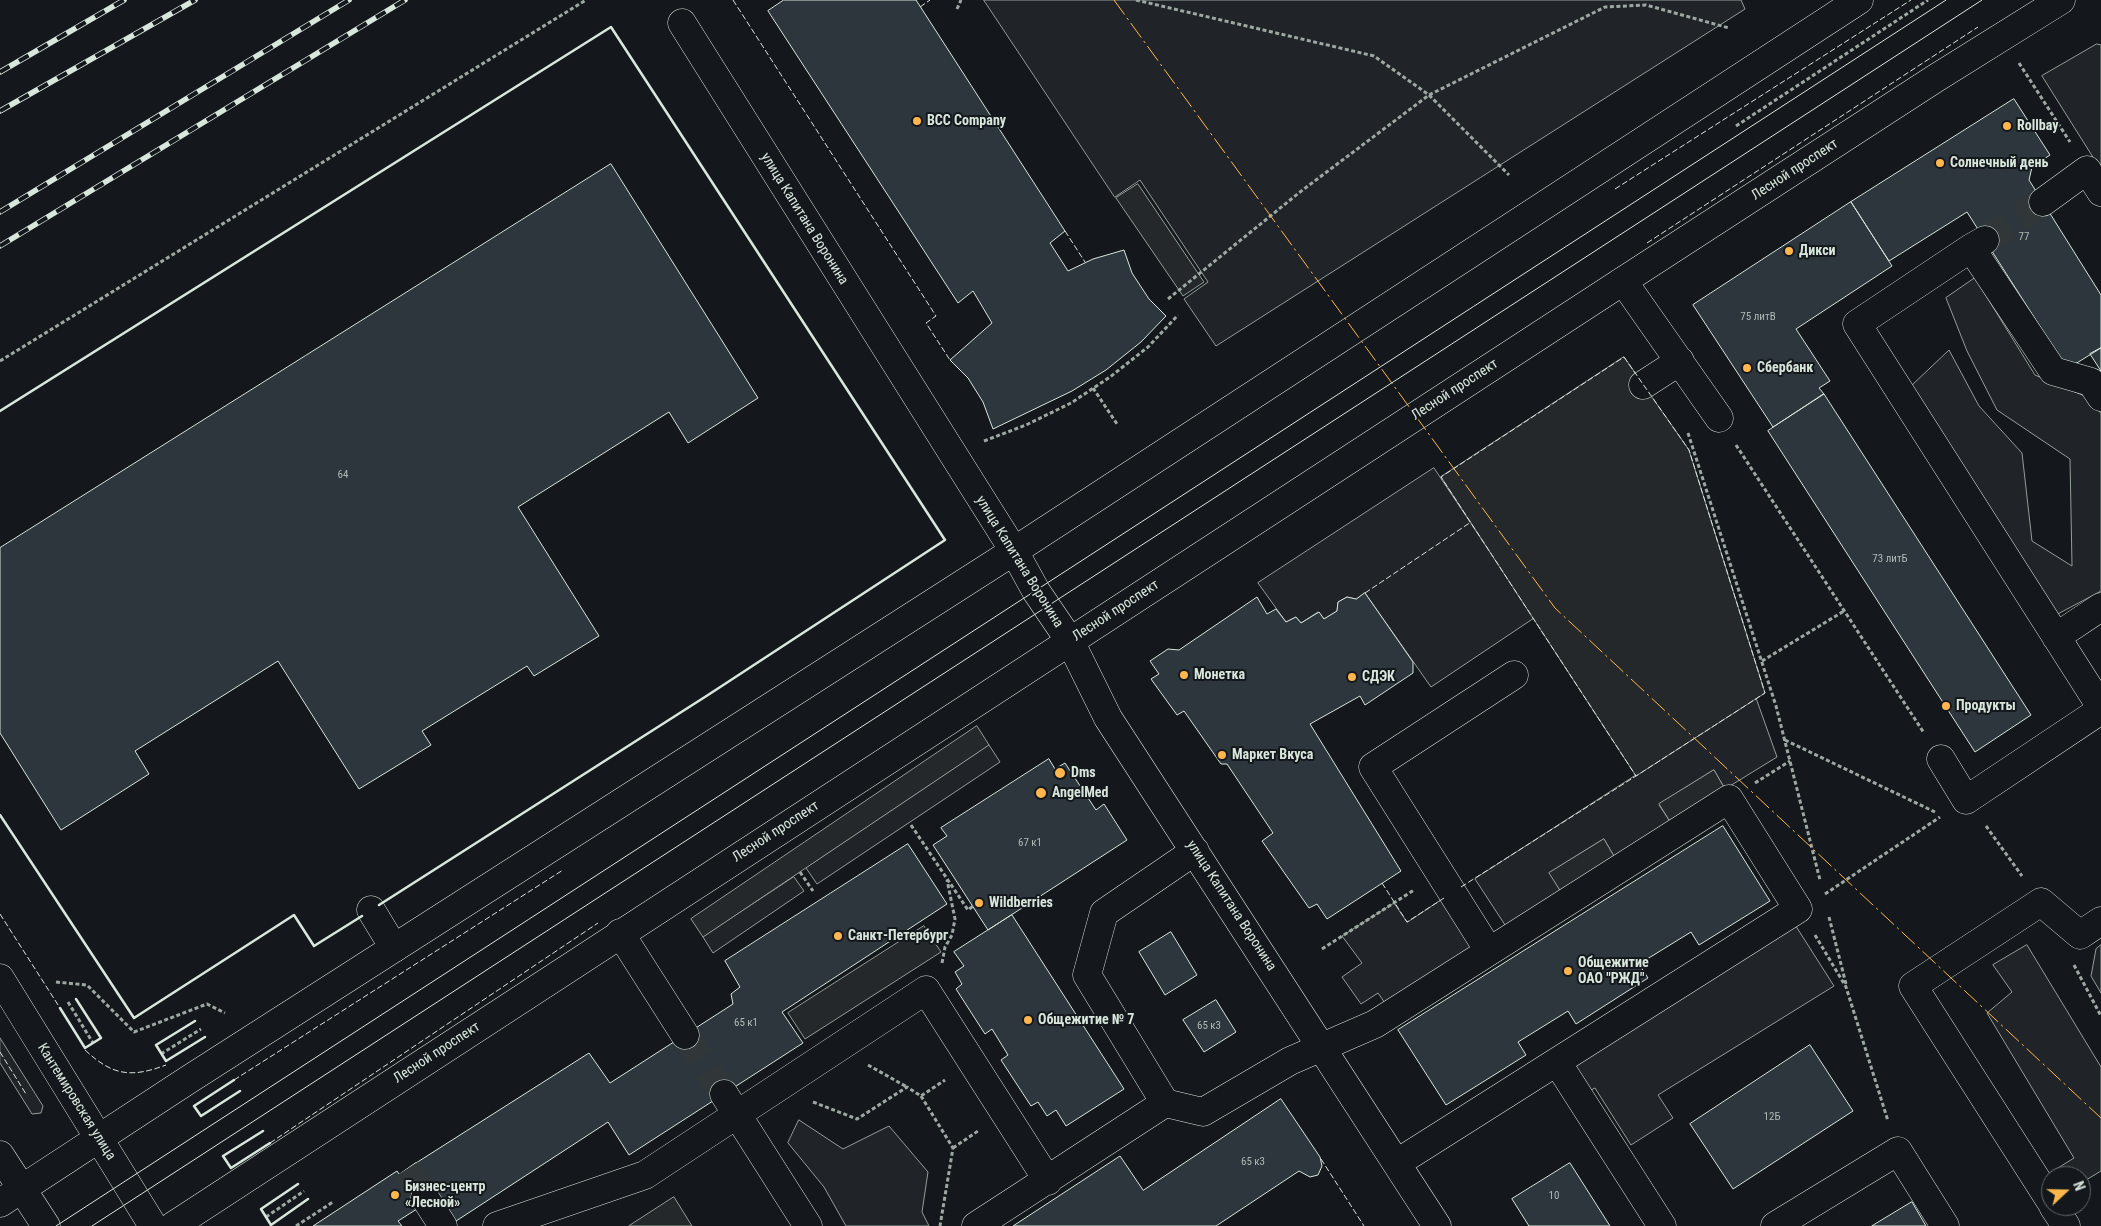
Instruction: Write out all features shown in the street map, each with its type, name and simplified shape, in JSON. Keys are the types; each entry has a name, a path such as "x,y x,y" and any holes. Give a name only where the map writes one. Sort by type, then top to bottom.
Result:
{"main road":[{"path":"11,1195 1014,551 1859,0"},
{"name":"Лесной проспект","path":"172,1226 1623,281 1936,78 2061,0"},
{"name":"улица Капитана Воронина","path":"682,23 1014,551 1036,590 1070,641 1108,718 1437,1226"},
{"path":"2043,202 2094,181"},
{"path":"1941,759 1966,800 2101,708 1857,324 1978,244 2052,371 2091,382 2101,397"},
{"path":"1623,281 1719,418"},
{"path":"1643,385 1680,361"},
{"path":"2056,638 2101,607"},
{"path":"1489,951 1373,767 1514,675"},
{"path":"1195,851 1104,914 1087,975 1164,1103 1203,1112 1290,1061 1375,1024 1729,799 1798,909 1397,1164"},
{"path":"2041,1186 1913,986 2041,902 2080,935 2101,921"},
{"path":"371,910 394,948"},
{"path":"620,933 685,1035"},
{"name":"Кантемировская улица","path":"0,978 152,1226"},
{"path":"497,1226 645,1175 731,1104 777,1089 926,990 1048,1181"},
{"path":"1558,1062 1662,1226"},
{"path":"976,1226 1048,1181 1164,1103"},
{"path":"731,1104 808,1226"},
{"path":"1775,1226 1898,1151 1945,1226"},
{"path":"0,1154 11,1195 46,1226"},
{"path":"425,1198 442,1226"}],"path":[{"path":"0,361 586,0"},
{"path":"957,9 962,0"},
{"path":"1136,0 1374,56 1429,95 1509,175"},
{"path":"1736,126 1928,0"},
{"path":"1168,299 1300,192 1429,95 1605,7 1646,5 1729,28"},
{"path":"2018,62 2094,181"},
{"path":"985,447 982,442 1026,425 1071,403 1093,388 1148,347 1178,315"},
{"path":"1093,388 1116,424"},
{"path":"1719,418 1941,759"},
{"path":"1686,425 1762,661 1790,761 1846,987 1898,1151"},
{"path":"1762,661 1844,611"},
{"path":"1784,739 1943,816 1823,895 1798,909 1846,987"},
{"path":"1729,799 1790,761"},
{"path":"1966,800 2041,902"},
{"path":"911,825 968,910 973,906"},
{"path":"800,872 814,890"},
{"path":"1322,949 1440,873"},
{"path":"941,971 945,947 952,935 955,919 947,880"},
{"path":"2073,963 2101,1016"},
{"path":"56,982 87,985 134,1032 207,1004 225,1013"},
{"path":"68,1002 93,1043"},
{"path":"161,1054 201,1029"},
{"path":"838,1048 921,1096 953,1148 940,1226"},
{"path":"921,1096 972,1062"},
{"path":"777,1089 857,1119 907,1087"},
{"path":"266,1217 304,1192"},
{"path":"296,1226 333,1202"}],"shaded area":[{"path":"984,0 1741,0 1745,9 1216,346 1184,299 1208,282 1140,180 1115,197"},
{"path":"2097,44 2101,45 2101,170 2042,76"},
{"path":"1138,184 1204,282 1183,296 1116,198"},
{"path":"1975,278 2035,375 2094,400 2101,414 2101,591 2054,616 1911,386 1949,350 1979,406 2022,453 2032,541 2072,566 2070,459 1997,410 1967,351 1946,298"},
{"path":"1624,357 1689,450 1765,693 1636,776 1441,477"},
{"path":"1434,468 1534,618 1431,687 1365,593 1356,599 1347,597 1338,602 1337,611 1324,619 1318,612 1301,623 1296,617 1286,622 1258,583"},
{"path":"1756,698 1777,757 1725,789 1714,770 1659,805 1671,823 1615,858 1604,839 1550,873 1561,892 1507,928 1475,879"},
{"path":"977,726 989,745 703,937 691,919"},
{"path":"989,745 1000,762 817,884 806,868"},
{"path":"1714,770 1725,789 1671,823 1659,804"},
{"path":"1604,839 1615,858 1561,892 1549,873"},
{"path":"794,877 804,891 713,953 703,937"},
{"path":"1452,893 1484,943 1387,1006 1378,993 1361,1004 1342,977 1362,963 1342,936 1394,903 1407,922"},
{"path":"1792,920 1834,986 1658,1095 1673,1118 1631,1145 1595,1088 1587,1092 1568,1061"},
{"path":"924,926 941,952 805,1039 788,1013"},
{"path":"2027,945 2101,1067 2101,1171 2091,1177 2091,1166 2061,1166 2074,1158 1987,1013 2012,992 1993,965"},
{"path":"2101,945 2101,993 2091,976 2096,949"},
{"path":"0,1038 43,1106 41,1113 32,1114 0,1063"},
{"path":"799,1120 843,1149 889,1126 928,1172 922,1212 929,1226 846,1226 824,1187 788,1143"},
{"path":"674,1197 692,1226 629,1226"}],"building":[{"name":"BCC Company","path":"784,0 916,0 1065,231 1050,243 1068,271 1093,259 1124,250 1132,273 1149,299 1166,316 1141,342 1106,370 1072,391 993,429 983,402 968,378 950,360 992,323 973,291 958,303 768,11"},
{"path":"2014,99 2050,155 2032,167 2029,180 2101,295 2101,348 2067,369 1967,212 1889,261 1851,202"},
{"path":"611,164 758,398 688,443 669,412 518,507 599,636 534,676 527,666 422,731 431,745 359,789 278,661 135,751 149,774 61,830 0,733 0,548"},
{"path":"1851,202 1892,266 1796,329 1830,381 1819,388 1824,394 1773,427 1693,305"},
{"path":"2101,348 2101,371 2090,354"},
{"path":"1824,394 2031,715 1975,752 1768,431"},
{"path":"1365,593 1413,662 1413,673 1365,705 1360,696 1310,724 1401,871 1327,919 1317,904 1309,908 1262,841 1273,833 1227,764 1221,764 1184,711 1177,715 1151,679 1159,674 1150,661 1168,649 1179,650 1257,597 1267,614 1276,609 1286,622 1296,617 1301,623 1319,612 1324,619 1337,611 1338,602 1347,597 1356,599"},
{"path":"1049,759 1055,769 1065,763 1096,810 1104,804 1127,840 988,930 933,845 947,836 941,828"},
{"name":"Общежитие ОАО \"РЖД\"","path":"1723,826 1770,901 1699,945 1691,932 1639,964 1648,978 1576,1024 1568,1011 1518,1042 1526,1055 1446,1105 1398,1030"},
{"path":"908,844 947,904 782,1012 803,1043 629,1155 608,1122 453,1223 416,1163 589,1053 610,1083 733,1004 731,994 740,987 725,961"},
{"name":"Общежитие № 7","path":"1012,915 1124,1089 1066,1126 1056,1110 1047,1116 1038,1102 1031,1106 1001,1060 1008,1055 992,1029 985,1034 956,989 962,984 955,972 964,966 954,952"},
{"path":"1171,932 1197,975 1165,995 1139,952"},
{"path":"1216,1000 1236,1032 1204,1052 1183,1020"},
{"path":"1810,1045 1853,1111 1733,1189 1690,1124"},
{"path":"1281,1099 1320,1157 1322,1166 1318,1175 1310,1177 1299,1171 1216,1226 1013,1226 1120,1156 1143,1190"},
{"name":"Бизнес-центр «Лесной»","path":"416,1163 434,1192 420,1207 398,1221 402,1226 313,1226 397,1171 399,1174"},
{"path":"1570,1163 1610,1226 1529,1226 1512,1199"},
{"path":"1912,1202 1926,1226 1872,1226"}],"tunnel":[{"path":"1985,240 2043,202"},
{"path":"685,1035 724,1094"},
{"path":"407,1169 425,1198"}],"tram line":[{"path":"56,1226 1946,0"},
{"path":"92,1226 1982,0"}],"railway":[{"path":"0,72 124,0"},
{"path":"0,111 195,0"},
{"path":"0,212 349,0"},
{"path":"0,246 405,0"}],"fence":[{"path":"733,0 936,316 926,323 950,360"},
{"path":"920,7 930,0"},
{"path":"1615,189 1911,0"},
{"path":"1647,243 1978,27"},
{"path":"1065,231 1085,262"},
{"path":"1624,357 1689,450 1765,693 1636,776 1441,477 1624,357"},
{"path":"1365,593 1471,522"},
{"path":"1461,887 1636,776"},
{"path":"234,1080 563,870"},
{"path":"1382,883 1407,922 1444,898"},
{"path":"0,914 60,1008"},
{"path":"270,1143 598,923"},
{"path":"85,1050 105,1065 123,1072 143,1072 166,1065"},
{"path":"0,1052 26,1094"},
{"path":"1321,1159 1364,1226"}],"wall":[{"path":"0,411 611,27 945,540 708,695 379,905"},
{"path":"0,815 134,1018 294,915 314,946 362,916"},
{"path":"60,1008 85,1048 101,1038 76,999"},
{"path":"195,1021 156,1045 166,1061 205,1037"},
{"path":"234,1080 194,1106 201,1116 240,1091"},
{"path":"263,1131 223,1156 231,1168 270,1143"},
{"path":"298,1184 261,1209 271,1225 308,1199"}],"power":[{"path":"1114,0 1555,608 2101,1118"}],"place":[{"name":"BCC Company","path":"917,121"},
{"name":"Rollbay","path":"2007,126"},
{"name":"Солнечный день","path":"1940,163"},
{"name":"Дикси","path":"1789,251"},
{"name":"Сбербанк","path":"1747,368"},
{"name":"Монетка","path":"1184,675"},
{"name":"СДЭК","path":"1352,677"},
{"name":"Продукты","path":"1946,706"},
{"name":"Маркет Вкуса","path":"1222,755"},
{"name":"Dms","path":"1060,773"},
{"name":"AngelMed","path":"1041,793"},
{"name":"Wildberries","path":"979,903"},
{"name":"Санкт-Петербург","path":"838,936"},
{"name":"Общежитие ОАО \"РЖД\"","path":"1568,971"},
{"name":"Общежитие № 7","path":"1028,1020"},
{"name":"Бизнес-центр «Лесной»","path":"395,1195"}]}
